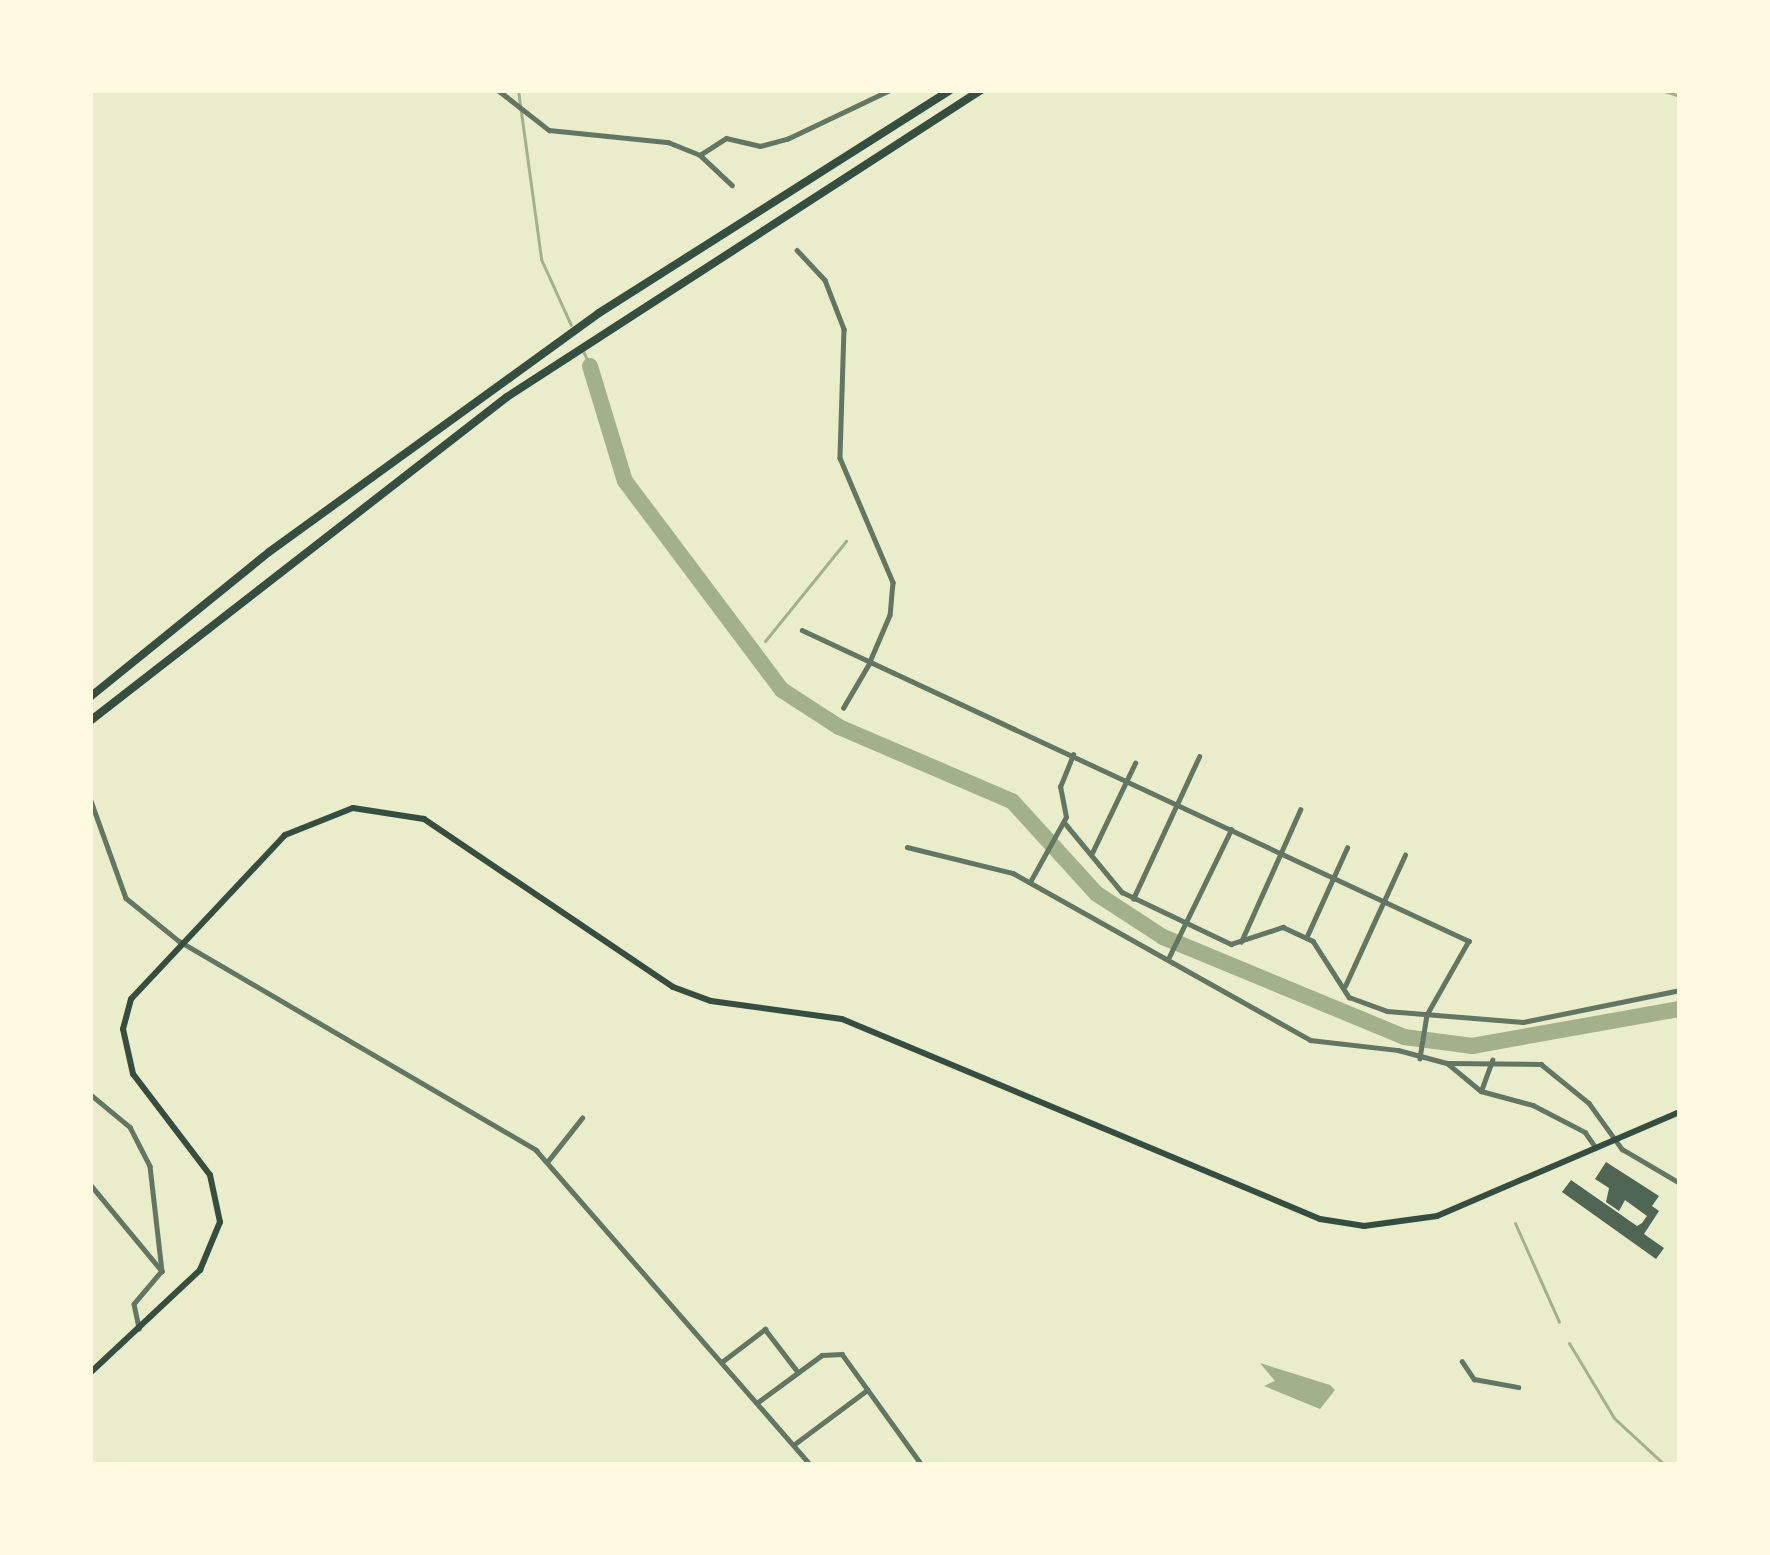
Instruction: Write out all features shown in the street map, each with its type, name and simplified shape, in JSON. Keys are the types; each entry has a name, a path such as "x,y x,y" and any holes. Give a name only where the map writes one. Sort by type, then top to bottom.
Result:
{"highway":[{"path":"90,697 269,552 565,337 951,90"},
{"path":"90,721 490,410 730,246 981,90"}],"main road":[{"path":"90,1372 200,1270 219,1234 209,1175 133,1074 123,1044 130,999 179,941 301,824 353,808 391,809 441,830 673,987 711,1000 842,1019 1320,1220 1364,1226 1437,1216 1680,1112"}],"street":[{"path":"498,90 549,130 668,142 700,155 732,185"},
{"path":"700,155 726,138 760,146 787,140 890,90"},
{"path":"797,250 825,280 844,329 840,458 893,582 895,601 870,662 843,708"},
{"path":"802,630 1468,941 1426,1019 1420,1058"},
{"path":"1030,882 1063,824 1060,787 1073,755"},
{"path":"1133,898 1198,757"},
{"path":"1090,856 1135,763"},
{"path":"90,798 126,898 179,941 510,1130 548,1161 811,1465"},
{"path":"1240,942 1300,811"},
{"path":"1063,824 1133,898 1240,942 1283,927 1306,938 1343,988 1387,1011 1426,1019 1522,1022 1680,990"},
{"path":"1168,960 1231,830"},
{"path":"908,847 1030,882 1310,1040 1398,1050 1447,1063 1525,1059 1552,1071 1616,1140 1680,1183"},
{"path":"1306,938 1347,848"},
{"path":"1343,988 1405,854"},
{"path":"1481,1091 1492,1060"},
{"path":"1447,1063 1481,1091 1533,1105 1586,1132 1596,1148"},
{"path":"90,1094 130,1127 149,1166 162,1270 134,1304 139,1328"},
{"path":"548,1161 582,1118"},
{"path":"90,1184 162,1270"},
{"path":"723,1361 765,1329 798,1372"},
{"path":"758,1402 827,1353 842,1354 922,1465"},
{"path":"1462,1361 1474,1379 1518,1387"},
{"path":"796,1443 867,1390"}],"shaded area":[{"path":"1260,1363 1335,1390 1320,1409 1264,1386 1275,1381"}],"building":[{"path":"1606,1162 1659,1196 1652,1206 1659,1211 1644,1234 1664,1248 1656,1259 1562,1192 1571,1180 1637,1226 1642,1223 1647,1216 1625,1200 1619,1211 1606,1202 1609,1188 1595,1179"}],"waterway":[{"path":"518,90 541,259 571,325"},
{"path":"1661,90 1680,96"},
{"path":"583,351 590,366"},
{"path":"590,366 625,481 782,690 839,727 1012,801 1097,894 1163,937 1404,1037 1472,1046 1680,1009"},
{"path":"765,641 846,541"},
{"path":"1515,1223 1559,1322"},
{"path":"1569,1343 1614,1418 1665,1465"}]}
